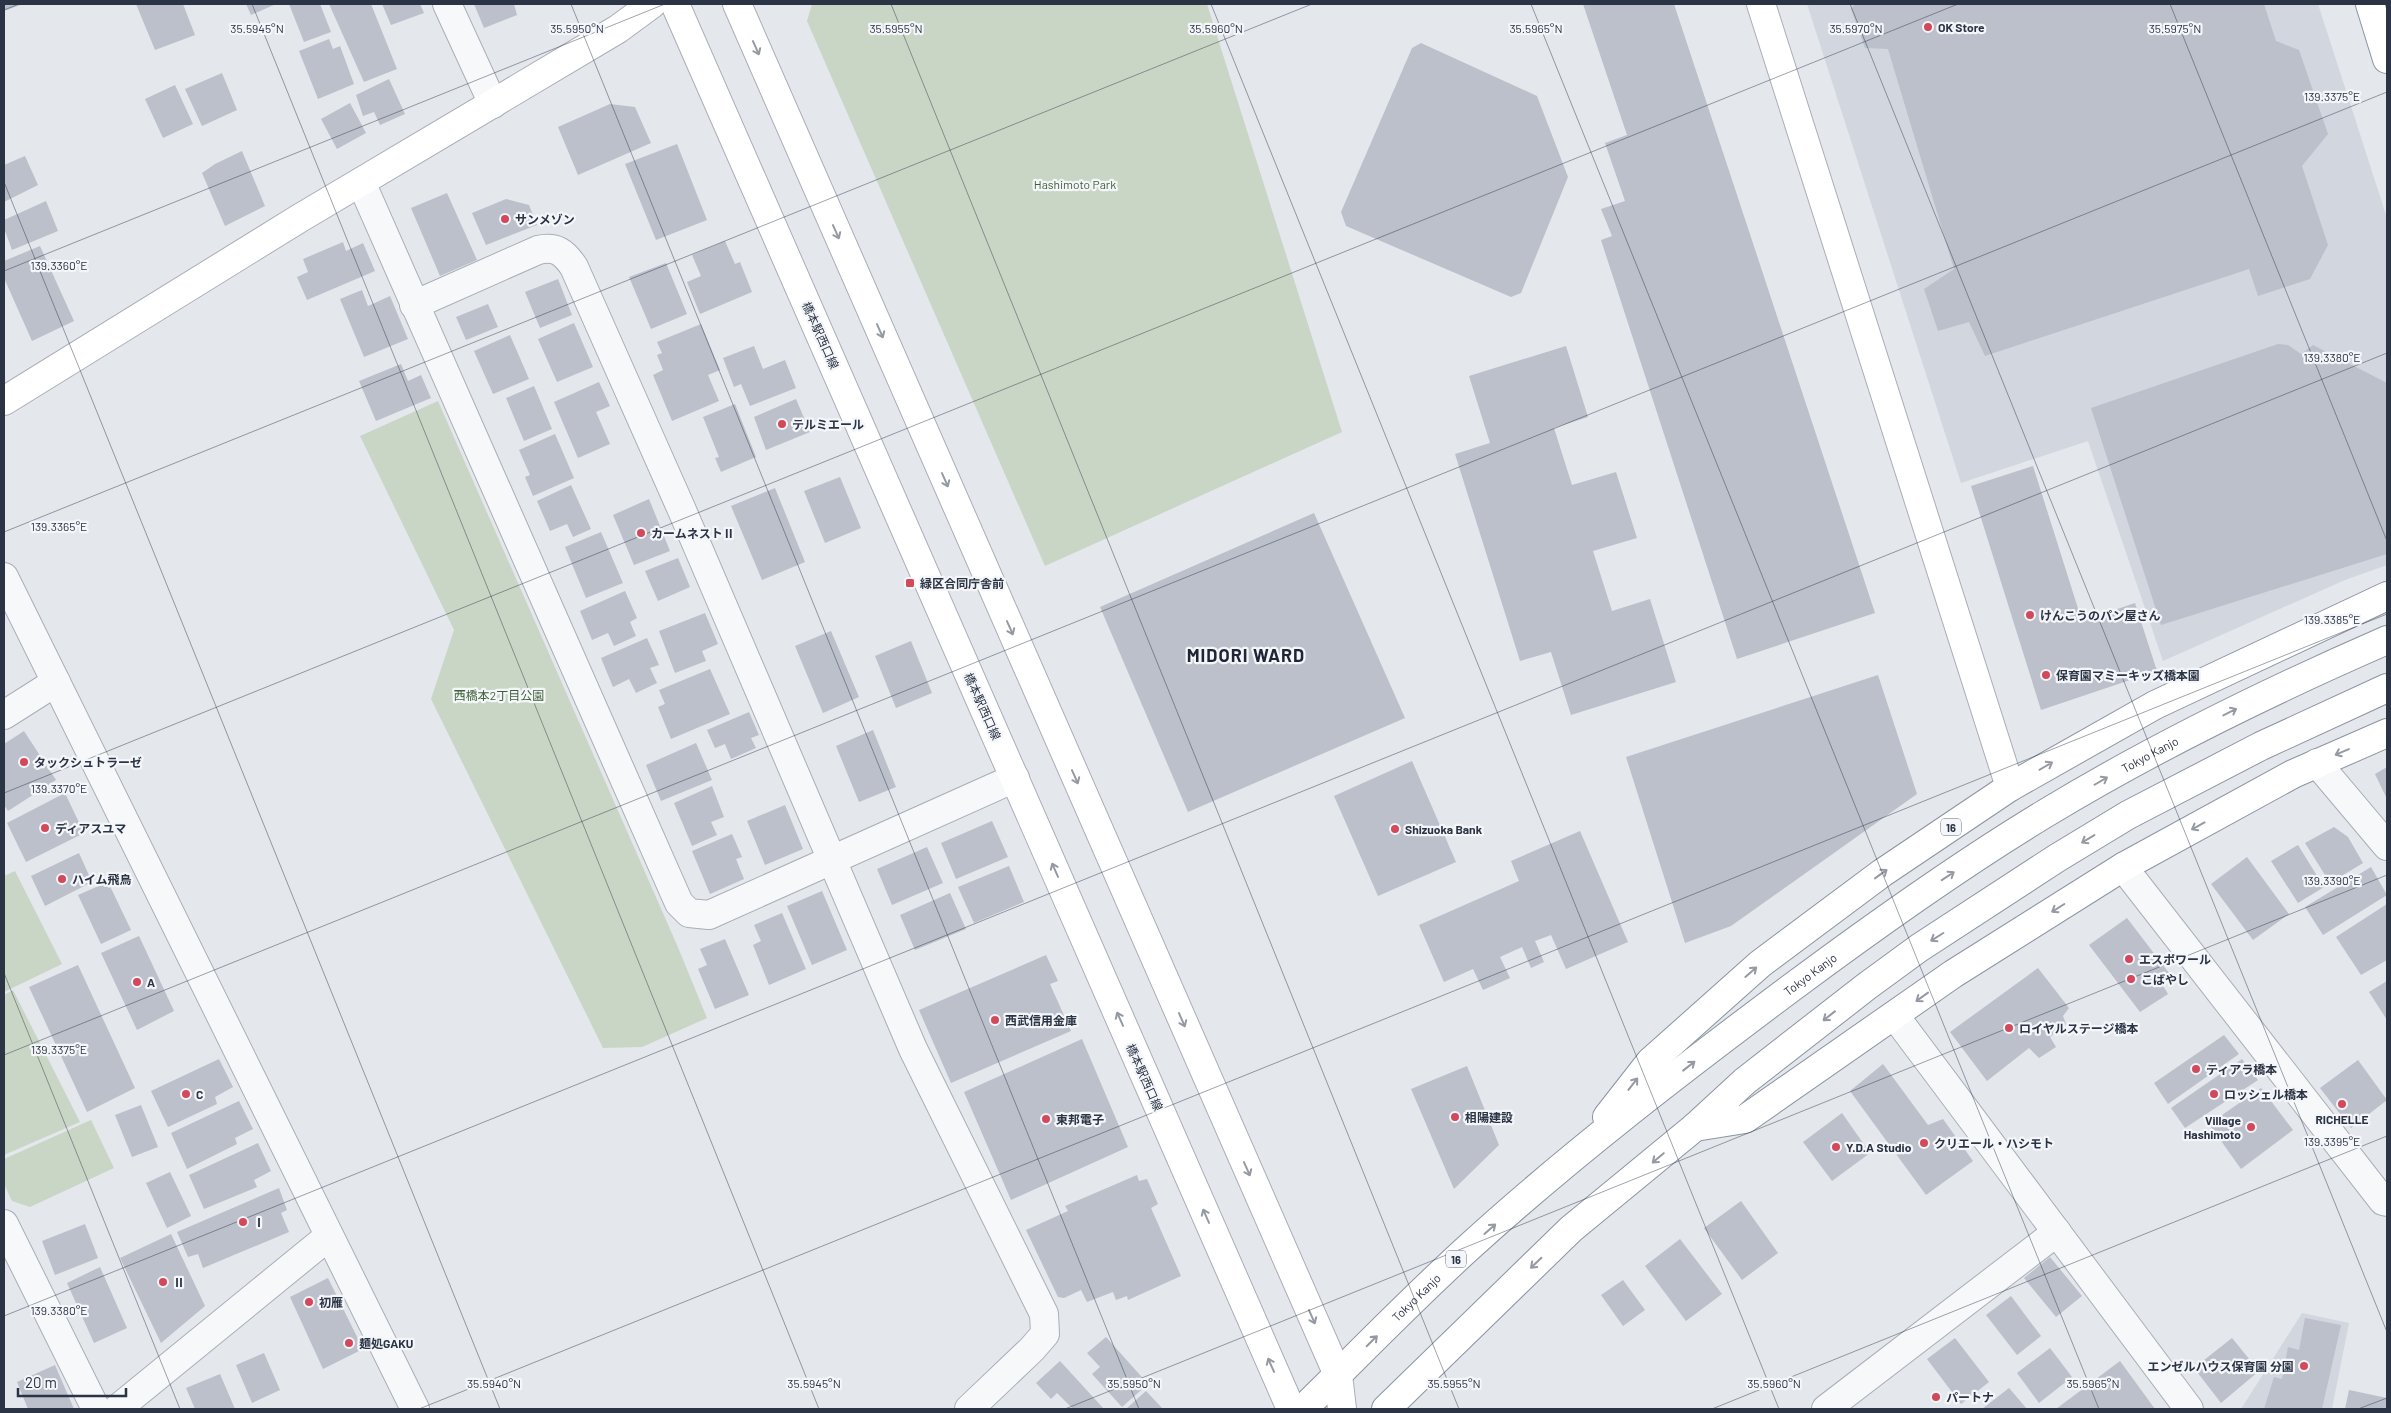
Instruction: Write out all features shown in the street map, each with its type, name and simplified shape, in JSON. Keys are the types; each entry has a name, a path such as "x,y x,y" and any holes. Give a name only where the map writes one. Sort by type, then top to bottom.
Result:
{"main road":[{"path":"4,401 361,182 618,29 652,4"},
{"name":"橋本駅西口線","path":"675,4 1290,1409"},
{"path":"737,4 1338,1375 1342,1409"},
{"path":"1760,4 2010,787"},
{"path":"2370,4 2387,59"},
{"name":"16","path":"1582,1150 1650,1062 1760,964 1882,873 2010,787 2155,705 2387,596"},
{"name":"Tokyo Kanjo","path":"1303,1409 1468,1248 1582,1150 1746,1022 1837,954 1942,880 2044,814 2187,734 2240,707 2387,640"},
{"path":"1386,1409 1571,1230 1695,1127 1745,1082 1867,986 1919,948 2128,815 2261,746 2387,688"},
{"path":"1695,1127 1745,1119 1896,1016 1953,974 2123,867 2317,763 2387,733"}],"street":[{"path":"446,4 493,104"},
{"path":"361,182 679,904 689,913 709,915 1015,778"},
{"path":"414,305 538,250 547,248 557,249 566,254 574,267 834,860 913,1049 1044,1314 1045,1334 1032,1349 969,1409"},
{"path":"4,577 415,1409"},
{"path":"4,716 56,682"},
{"path":"2317,763 2387,846"},
{"path":"2123,867 2383,1201 2387,1202"},
{"path":"1896,1016 2189,1409"},
{"path":"4,1224 96,1409"},
{"path":"1826,1409 2057,1232"},
{"path":"117,1409 329,1236"}],"shaded area":[{"path":"1807,4 2318,4 2387,218 2387,565 2345,580 2163,661 2088,441 1961,483"},
{"name":"エンゼルハウス保育園 分園","path":"2302,1313 2349,1323 2332,1409 2241,1409"}],"green space":[{"name":"Hashimoto Park","path":"812,4 1207,4 1342,432 1045,566 807,21"},
{"name":"西橋本2丁目公園","path":"438,401 677,945 707,1018 642,1047 603,1048 431,699 454,630 360,436"},
{"path":"15,871 62,964 4,992 4,876"},
{"path":"13,990 80,1122 4,1155 4,995"},
{"path":"91,1120 114,1168 30,1207 12,1201 4,1184 4,1159"}],"building":[{"path":"4,4 23,4 4,11"},
{"path":"136,4 183,4 195,35 155,50"},
{"path":"246,4 276,4 251,15"},
{"path":"289,4 320,4 331,32 304,42"},
{"path":"329,4 371,4 397,69 364,82"},
{"path":"382,4 420,4 424,13 391,25"},
{"path":"474,4 514,4 517,15 484,28"},
{"path":"1583,4 1674,4 1875,613 1737,659 1601,240 1612,236 1601,209 1625,201 1605,143 1627,135"},
{"path":"1855,4 2264,4 2276,41 2299,50 2328,134 2302,166 2328,245 2310,279 2258,296 2249,269 1985,356 1969,322 1938,331 1924,289 1954,269 1888,49 1865,48 1851,9"},
{"path":"329,39 333,49 340,46 354,84 318,99 299,51"},
{"path":"1421,43 1537,96 1568,177 1521,293 1511,297 1346,226 1341,212 1412,48"},
{"path":"222,73 237,110 202,126 185,89"},
{"path":"389,79 405,114 380,125 374,112 363,116 356,95"},
{"path":"175,85 193,124 163,138 145,99"},
{"path":"350,103 366,133 337,149 321,119"},
{"path":"610,104 635,107 651,143 578,175 558,127"},
{"path":"677,144 707,220 656,240 625,164"},
{"path":"242,151 265,206 225,226 202,173 215,164"},
{"path":"25,156 38,185 4,202 4,165"},
{"path":"447,193 477,260 440,276 411,208"},
{"name":"サンメゾン","path":"506,199 529,205 537,225 486,245 472,213"},
{"path":"46,201 58,231 12,250 4,228 4,220"},
{"path":"725,241 735,264 740,262 752,292 700,314 687,282 701,276 692,255"},
{"path":"343,242 346,251 363,243 375,271 307,300 297,277 308,272 303,259"},
{"path":"40,246 74,321 32,341 4,278 4,261"},
{"path":"666,263 687,314 651,329 629,277"},
{"path":"558,279 572,315 540,328 525,292"},
{"path":"362,290 368,306 390,296 408,339 364,357 340,299"},
{"path":"488,304 498,327 466,340 456,317"},
{"path":"574,323 593,367 557,382 538,339"},
{"path":"701,324 720,370 708,375 719,401 672,421 653,375 663,370 657,355 662,353 657,342"},
{"path":"510,335 529,379 493,394 474,351"},
{"path":"2278,344 2288,345 2301,354 2313,345 2387,383 2387,554 2161,625 2091,408"},
{"path":"754,346 763,369 785,360 796,388 750,406 741,384 734,387 723,358"},
{"path":"1566,346 1588,417 1554,428 1572,485 1616,472 1637,538 1593,551 1612,611 1650,599 1676,682 1571,715 1551,652 1520,661 1455,454 1490,443 1469,376"},
{"path":"401,364 408,381 421,375 431,398 376,421 359,381"},
{"path":"599,382 610,406 596,412 610,444 578,458 554,402"},
{"path":"534,386 552,429 524,441 506,398"},
{"name":"テルミエール","path":"796,399 810,432 766,450 754,417"},
{"path":"735,404 756,457 721,472 715,458 719,457 703,417"},
{"path":"555,434 574,478 533,496 525,477 530,475 519,450"},
{"path":"2033,466 2082,621 2135,603 2157,671 2041,710 1971,486"},
{"path":"840,477 861,528 825,543 804,491"},
{"path":"571,485 591,529 573,537 567,524 550,531 537,501"},
{"path":"775,488 805,562 762,580 731,506"},
{"name":"カームネストⅡ","path":"649,499 670,551 634,565 613,515"},
{"path":"1314,513 1405,718 1188,812 1100,607"},
{"path":"601,532 623,583 586,598 565,547"},
{"path":"678,558 690,587 658,601 645,571"},
{"path":"625,591 637,618 630,622 636,636 614,646 608,633 592,640 580,611"},
{"path":"705,613 718,644 702,651 706,661 675,673 659,631"},
{"path":"831,631 859,697 823,713 795,646"},
{"path":"647,638 659,665 650,668 657,683 636,693 629,679 613,687 601,658"},
{"path":"911,641 932,693 896,708 875,656"},
{"path":"710,669 730,714 671,739 658,707 665,704 659,690"},
{"path":"1878,675 1917,794 1731,926 1685,943 1626,757"},
{"path":"749,712 759,735 751,738 756,748 731,759 725,744 715,748 707,730"},
{"path":"873,730 896,787 859,802 836,746"},
{"name":"タックシュトラーゼ","path":"24,731 56,780 8,811 4,805 4,744"},
{"path":"696,743 712,780 661,801 646,765"},
{"name":"Shizuoka Bank","path":"1412,761 1456,862 1378,896 1334,796"},
{"path":"2387,767 2387,796 2386,797 2375,774"},
{"path":"712,786 724,817 711,822 717,835 692,846 674,803"},
{"name":"ディアスユマ","path":"65,793 84,833 26,862 7,823"},
{"path":"785,805 803,849 765,865 747,821"},
{"path":"992,821 1008,857 956,879 941,843"},
{"path":"2334,827 2348,837 2363,863 2330,883 2305,843"},
{"path":"1580,831 1628,942 1566,969 1551,935 1535,941 1544,962 1531,968 1522,947 1500,957 1510,978 1483,990 1473,969 1444,982 1419,925 1519,881 1511,861"},
{"path":"732,834 742,857 736,859 744,879 710,894 692,851"},
{"path":"2298,845 2324,887 2298,903 2271,861"},
{"path":"927,847 943,883 892,905 877,869"},
{"name":"ハイム飛鳥","path":"79,853 92,882 45,906 31,876"},
{"path":"2247,857 2289,914 2253,940 2211,884"},
{"path":"1009,866 1024,902 974,923 958,887"},
{"path":"2371,867 2387,895 2323,935 2305,907"},
{"path":"108,882 131,930 101,944 78,895"},
{"path":"822,891 847,950 812,965 787,906"},
{"path":"950,893 966,929 915,950 900,915"},
{"path":"2387,904 2387,960 2361,975 2336,937"},
{"path":"782,913 806,969 769,985 753,945 761,941 754,925"},
{"name":"エスポワール","path":"2127,918 2169,973 2160,981 2168,994 2140,1012 2089,945"},
{"name":"A","path":"139,936 174,1011 137,1030 101,953"},
{"path":"725,939 749,995 715,1009 698,969 707,965 700,949"},
{"name":"西武信用金庫","path":"1046,955 1058,981 1050,984 1071,1031 951,1083 919,1010"},
{"path":"78,965 135,1088 87,1112 29,987"},
{"name":"ロイヤルステージ橋本","path":"2038,968 2069,1008 2063,1016 2066,1024 2050,1037 2056,1047 2039,1058 2029,1048 1987,1081 1950,1032"},
{"path":"2387,981 2387,1020 2369,992"},
{"name":"ティアラ橋本","path":"2224,1035 2239,1054 2168,1104 2154,1083"},
{"name":"東邦電子","path":"1082,1039 1128,1147 1011,1200 964,1092"},
{"name":"C","path":"219,1059 233,1087 215,1097 217,1104 168,1127 151,1091"},
{"name":"ロッシェル橋本","path":"2242,1059 2258,1080 2185,1128 2171,1108"},
{"path":"2358,1060 2387,1100 2351,1128 2320,1088"},
{"name":"クリエール・ハシモト","path":"1883,1064 1928,1125 1943,1119 1973,1161 1926,1195 1850,1091"},
{"name":"相陽建設","path":"1467,1066 1499,1145 1454,1189 1411,1089"},
{"name":"Village Hashimoto","path":"2261,1088 2293,1130 2241,1169 2209,1124"},
{"path":"239,1101 253,1129 235,1138 237,1144 187,1169 171,1133"},
{"path":"141,1105 158,1147 132,1157 115,1115"},
{"name":"Y.D.A Studio","path":"1842,1113 1870,1153 1832,1181 1803,1142"},
{"path":"258,1143 271,1171 254,1180 257,1187 204,1209 189,1175"},
{"path":"170,1172 191,1216 167,1228 146,1183"},
{"path":"1137,1175 1139,1181 1147,1179 1158,1204 1151,1208 1181,1276 1128,1300 1127,1296 1116,1300 1113,1292 1087,1302 1081,1290 1064,1298 1058,1297 1026,1230 1068,1211 1065,1206"},
{"name":"Ⅰ","path":"279,1188 287,1210 281,1213 289,1232 203,1268 198,1254 188,1257 177,1232"},
{"path":"1741,1201 1778,1253 1742,1280 1704,1228"},
{"path":"85,1224 98,1258 55,1275 42,1241"},
{"name":"Ⅱ","path":"171,1234 205,1306 161,1343 120,1258"},
{"path":"1680,1239 1722,1294 1686,1321 1645,1266"},
{"path":"2050,1257 2082,1296 2056,1317 2024,1278"},
{"path":"100,1267 127,1328 94,1343 67,1283"},
{"path":"328,1278 363,1349 323,1369 290,1297"},
{"path":"1623,1280 1645,1310 1623,1326 1601,1295"},
{"path":"2011,1296 2041,1336 2017,1355 1986,1315"},
{"name":"エンゼルハウス保育園 分園","path":"2305,1318 2341,1325 2322,1409 2264,1409 2274,1377 2282,1379 2288,1347 2299,1350"},
{"path":"1106,1337 1148,1384 1122,1407 1092,1374 1100,1367 1087,1353"},
{"path":"1955,1338 1989,1382 1961,1404 1927,1359"},
{"path":"2232,1338 2259,1371 2221,1403 2194,1368"},
{"path":"2050,1348 2072,1377 2039,1403 2017,1373"},
{"path":"264,1353 280,1390 252,1403 236,1365"},
{"path":"1060,1361 1104,1409 1073,1409 1057,1393 1051,1399 1036,1383"},
{"path":"2120,1361 2155,1409 2056,1409"},
{"path":"55,1365 74,1409 28,1409 17,1382"},
{"path":"220,1374 235,1409 195,1409 186,1388"},
{"path":"2009,1388 2027,1409 1982,1409"},
{"path":"2349,1390 2387,1398 2387,1409 2345,1409"},
{"path":"1146,1391 1163,1409 1126,1409"}],"place":[{"name":"OK Store","path":"1928,27"},
{"name":"サンメゾン","path":"505,219"},
{"name":"テルミエール","path":"782,424"},
{"name":"カームネストⅡ","path":"641,533"},
{"name":"緑区合同庁舎前","path":"910,583"},
{"name":"けんこうのパン屋さん","path":"2030,615"},
{"name":"保育園マミーキッズ橋本園","path":"2046,675"},
{"name":"タックシュトラーゼ","path":"24,762"},
{"name":"ディアスユマ","path":"45,828"},
{"name":"Shizuoka Bank","path":"1395,829"},
{"name":"ハイム飛鳥","path":"62,879"},
{"name":"エスポワール","path":"2129,959"},
{"name":"こばやし","path":"2131,979"},
{"name":"A","path":"137,982"},
{"name":"西武信用金庫","path":"995,1020"},
{"name":"ロイヤルステージ橋本","path":"2009,1028"},
{"name":"ティアラ橋本","path":"2196,1069"},
{"name":"C","path":"186,1094"},
{"name":"ロッシェル橋本","path":"2214,1094"},
{"name":"RICHELLE","path":"2342,1104"},
{"name":"相陽建設","path":"1455,1117"},
{"name":"東邦電子","path":"1046,1119"},
{"name":"Village Hashimoto","path":"2251,1127"},
{"name":"クリエール・ハシモト","path":"1924,1143"},
{"name":"Y.D.A Studio","path":"1836,1147"},
{"name":"Ⅰ","path":"243,1222"},
{"name":"Ⅱ","path":"163,1282"},
{"name":"初雁","path":"309,1302"},
{"name":"麺処GAKU","path":"349,1343"},
{"name":"エンゼルハウス保育園 分園","path":"2304,1366"},
{"name":"パートナ","path":"1936,1397"}],"district":[{"name":"MIDORI WARD","path":"1246,655"}]}
